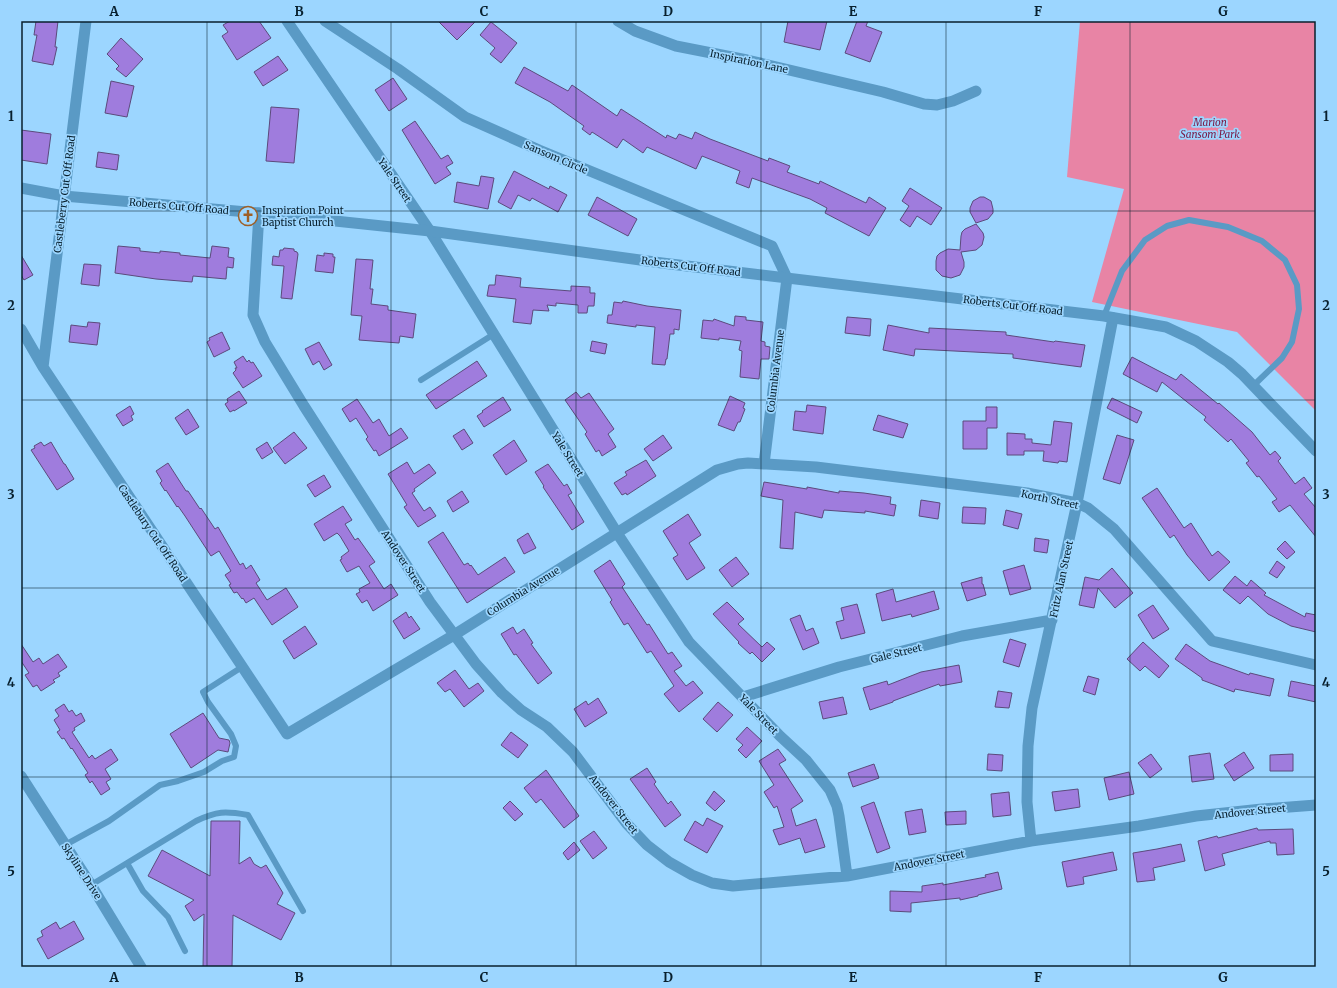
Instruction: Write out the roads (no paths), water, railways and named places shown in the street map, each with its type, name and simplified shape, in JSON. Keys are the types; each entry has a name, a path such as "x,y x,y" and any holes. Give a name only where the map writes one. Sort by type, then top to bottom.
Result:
{"street":[{"name":"Castleberry Cut Off Road","path":"43,367 86,21"},
{"name":"Yale Street","path":"287,21 430,231 617,532 689,642 780,736 806,760 830,790 837,806 839,816 847,876"},
{"name":"Sansom Circle","path":"325,21 398,69 465,117 539,150 772,246 787,278"},
{"name":"Inspiration Lane","path":"618,21 635,31 676,46 747,60 883,92 924,104 937,105 953,101 976,91"},
{"name":"Roberts Cut Off Road","path":"21,188 64,196 259,213 430,231 662,263 1108,317 1166,328 1196,341 1228,362 1254,385 1316,451"},
{"name":"Andover Street","path":"259,213 253,315 265,342 304,406 430,602 476,664 502,693 521,710 547,727 574,752 627,824 647,845 669,862 692,875 712,883 733,886 847,876 1031,841 1140,826 1196,816 1262,808 1316,805"},
{"name":"Columbia Avenue","path":"287,734 454,635 717,470 738,464 768,464 787,278"},
{"name":"Fritz Alan Street","path":"1031,841 1027,802 1028,746 1032,708 1077,503 1108,317"},
{"name":"Castlebury Cut Off Road","path":"21,329 43,367 287,734"},
{"name":"Korth Street","path":"768,464 816,467 1027,493 1077,503 1088,508 1114,529 1212,641 1316,665"},
{"name":"Gale Street","path":"743,698 839,667 962,636 1052,620"},
{"name":"Skyline Drive","path":"21,776 91,885 141,967"}],"lane":[{"path":"1108,317 1122,271 1145,240 1167,226 1189,220 1228,227 1262,241 1285,260 1297,285 1299,309 1292,342 1282,358 1254,385"},
{"path":"421,380 494,334"},
{"path":"65,845 109,821 160,785 178,781 204,772 222,761 234,757 236,746 231,734 208,702 203,692 242,667"},
{"path":"91,885 196,822 210,815 228,812 248,815 302,911"},
{"path":"127,863 143,891 168,917 185,951"}],"place":[{"name":"Inspiration Point Baptist Church","path":"248,216"}],"park label":[{"name":"Marion Sansom Park","path":"1210,128"}]}
